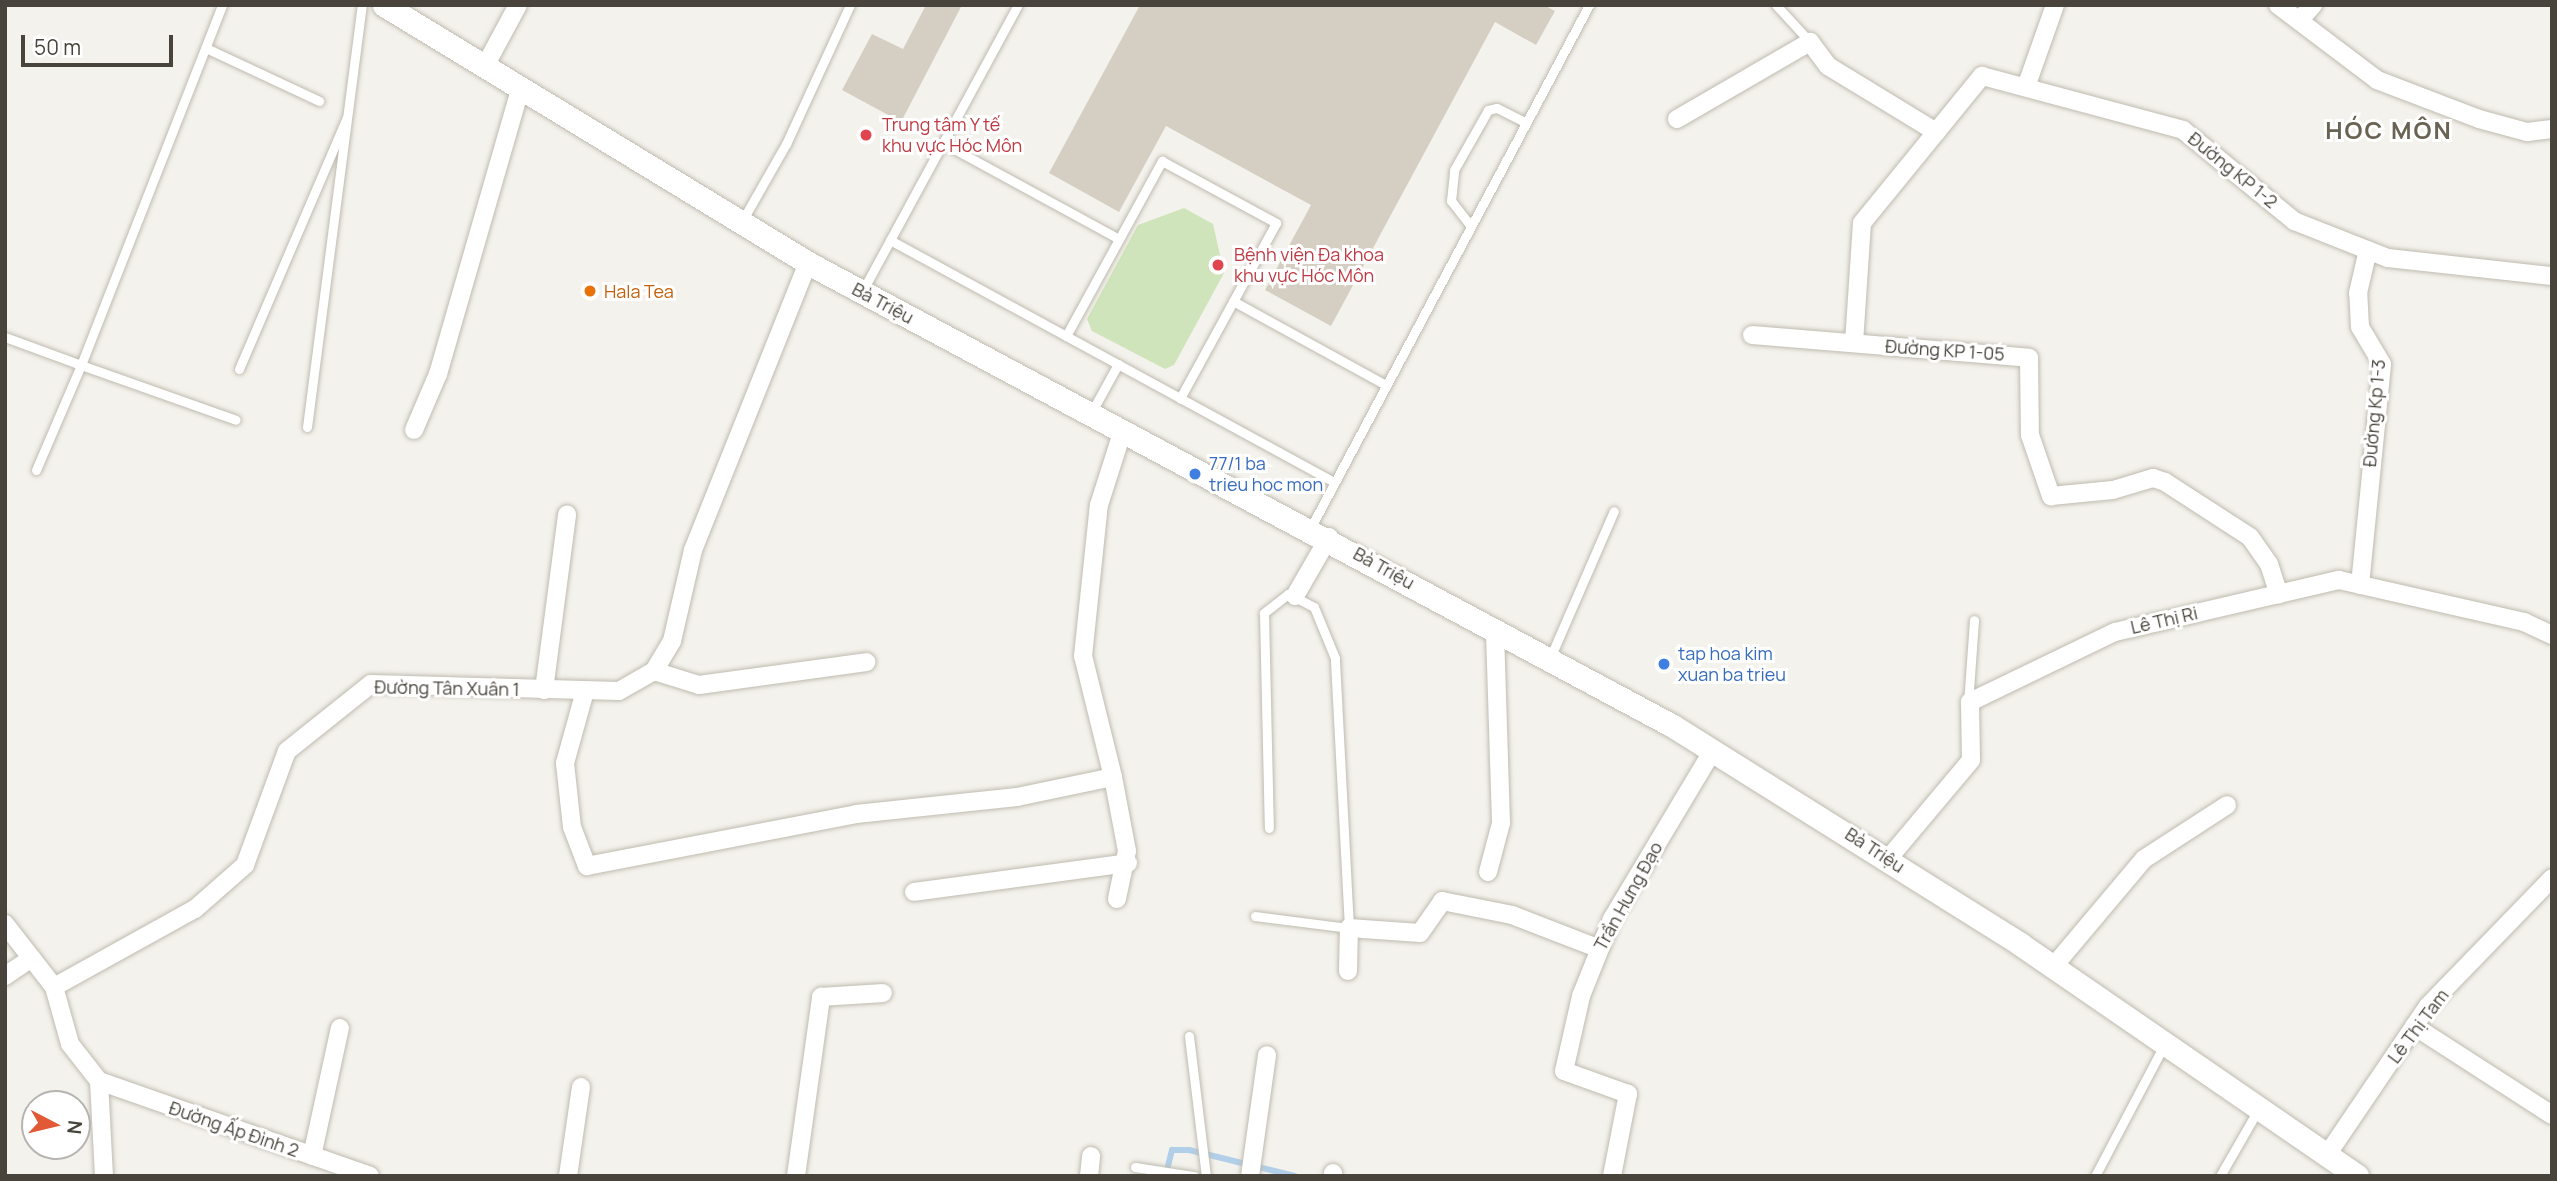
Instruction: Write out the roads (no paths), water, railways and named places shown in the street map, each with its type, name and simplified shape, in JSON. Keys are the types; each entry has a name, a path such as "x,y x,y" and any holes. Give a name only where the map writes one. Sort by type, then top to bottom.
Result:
{"street":[{"path":"485,66 518,5"},
{"path":"2026,87 2055,5"},
{"path":"2277,5 2377,80 2479,119 2528,132 2552,130"},
{"path":"2300,20 2313,5"},
{"name":"Bà Triệu","path":"390,7 808,263 1320,532 1713,750 1888,859 2053,967 2357,1176"},
{"path":"1676,119 1810,42 1828,65 1936,132 1862,223 1854,343"},
{"name":"Đường KP 1-2","path":"1936,132 1982,76 2183,130 2294,221 2368,250 2552,276"},
{"path":"414,430 438,374 521,88"},
{"name":"Đường Kp 1-3","path":"2360,585 2382,364 2360,327 2358,293 2368,250"},
{"name":"Đường Tân Xuân 1","path":"54,987 195,909 245,865 287,751 371,684 619,691 654,671 672,641 694,550 808,263"},
{"name":"Đường KP 1-05","path":"1752,335 2029,358 2030,435 2051,496 2113,491 2153,478 2165,482 2250,537 2269,564 2279,594"},
{"path":"1117,899 1128,863 1113,778 1083,656 1099,505 1122,429"},
{"path":"544,690 567,515"},
{"path":"1296,596 1320,532"},
{"name":"Lê Thị Ri","path":"1968,706 2115,632 2339,580 2524,622 2552,635"},
{"path":"1488,872 1501,823 1495,629"},
{"path":"654,671 699,685 866,662"},
{"path":"585,691 565,763 572,827 587,866 856,814 1017,797 1113,778"},
{"path":"1888,859 1971,760 1968,706"},
{"name":"Trần Hưng Đạo","path":"1612,1176 1628,1094 1564,1071 1597,948 1713,750"},
{"path":"2053,967 2144,859 2227,805"},
{"path":"914,892 1128,863"},
{"name":"Lê Thị Tam","path":"2327,1155 2414,1026 2552,878"},
{"path":"1348,971 1349,928 1420,933 1432,908 1448,901 1512,915 1597,948"},
{"path":"5,924 54,987 70,1044 99,1081 104,1176"},
{"path":"5,976 32,958"},
{"path":"796,1176 821,997 883,993"},
{"path":"2414,1026 2552,1115"},
{"path":"312,1156 341,1028"},
{"path":"1251,1174 1267,1055"},
{"name":"Đường Ấp Đình 2","path":"99,1081 370,1176"},
{"path":"568,1176 581,1087"},
{"path":"1089,1176 1091,1157"}],"lane":[{"path":"36,470 81,365 222,5"},
{"path":"307,427 362,5"},
{"path":"742,221 786,144 850,5"},
{"path":"862,292 1018,5"},
{"path":"1320,532 1334,482 1384,384 1589,5"},
{"path":"1776,5 1810,42"},
{"path":"206,48 319,101"},
{"path":"1470,225 1451,201 1454,170 1488,110 1497,108 1525,122"},
{"path":"239,369 350,109"},
{"path":"943,143 1119,239"},
{"path":"1066,336 1162,160 1276,223 1180,398"},
{"path":"890,240 1334,482"},
{"path":"1233,301 1384,384"},
{"path":"5,337 236,420"},
{"path":"1091,413 1118,364"},
{"path":"1549,659 1614,511"},
{"path":"1255,916 1349,928 1335,658 1314,607 1296,596 1284,595 1264,613 1269,828"},
{"path":"1968,706 1974,620"},
{"path":"1189,1036 1206,1176"},
{"path":"2095,1176 2165,1044"},
{"path":"2221,1176 2259,1108"},
{"path":"1135,1167 1194,1176"}],"waterway":[{"path":"1166,1174 1172,1150 1189,1150 1295,1176"}],"place":[{"name":"Trung tâm Y tế khu vực Hóc Môn","path":"866,135"},
{"name":"Bệnh viện Đa khoa khu vực Hóc Môn","path":"1218,265"},
{"name":"Hala Tea","path":"590,291"},
{"name":"77/1 ba trieu hoc mon","path":"1195,474"},
{"name":"tap hoa kim xuan ba trieu","path":"1664,664"}],"district":[{"name":"HÓC MÔN","path":"2389,130"}]}
